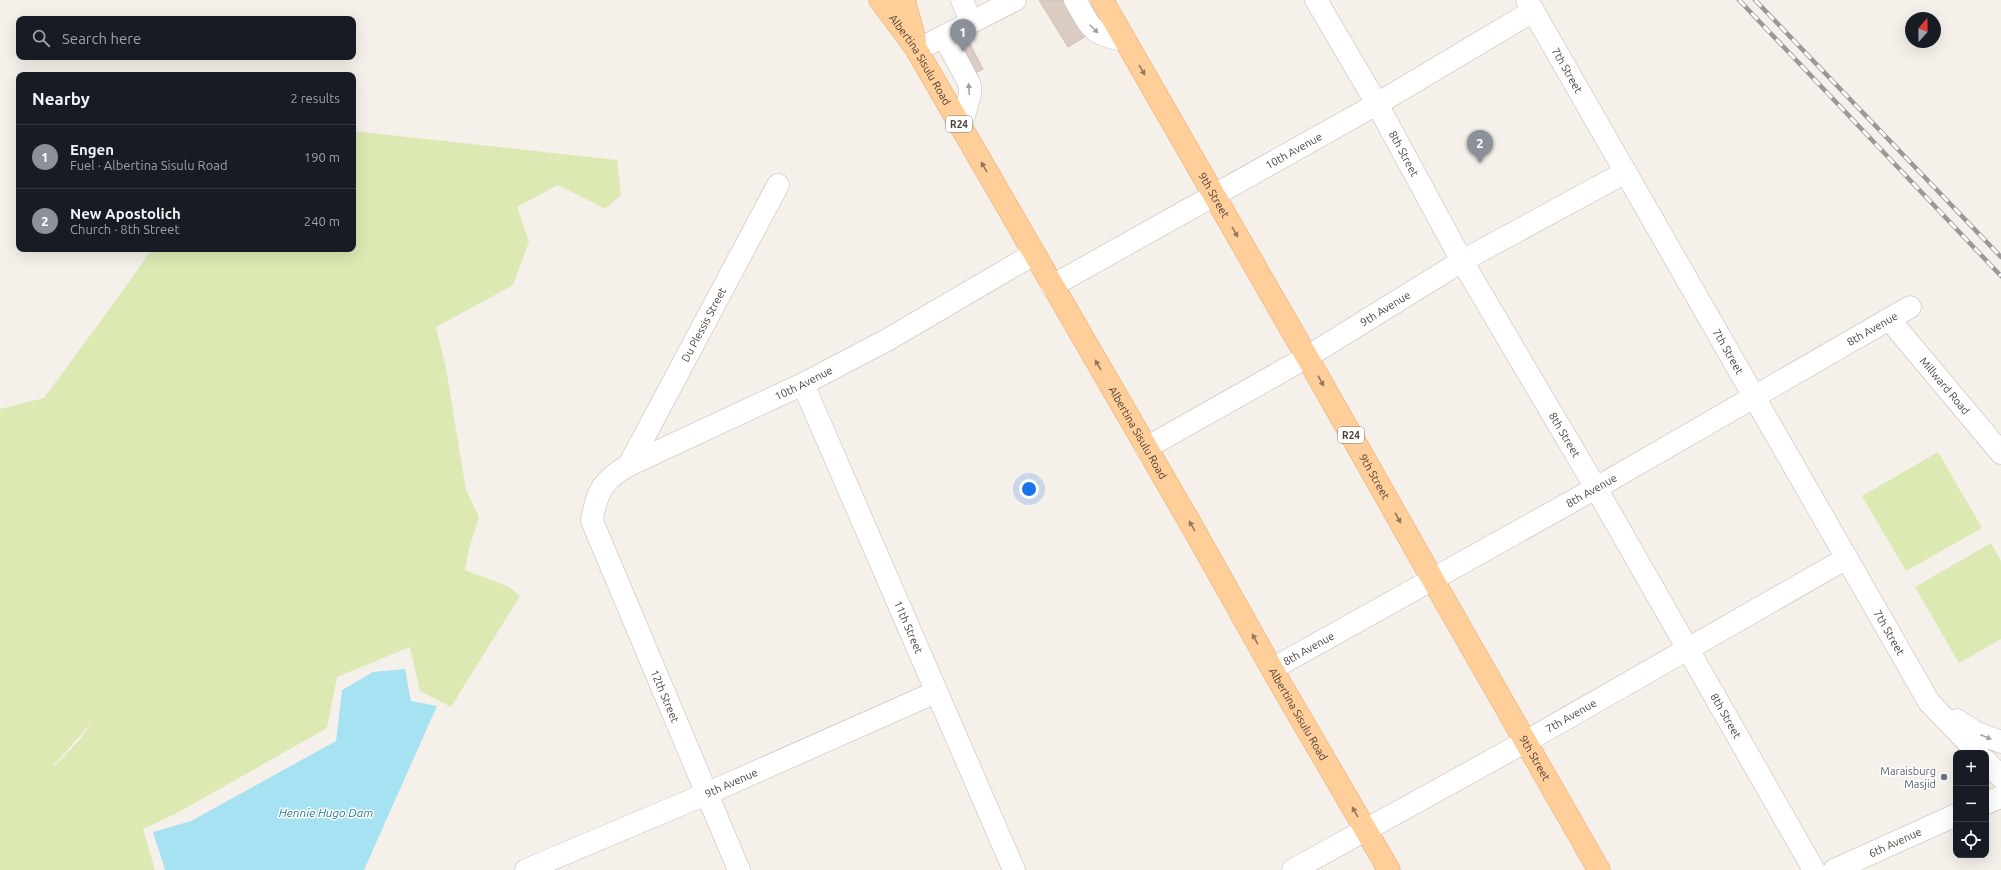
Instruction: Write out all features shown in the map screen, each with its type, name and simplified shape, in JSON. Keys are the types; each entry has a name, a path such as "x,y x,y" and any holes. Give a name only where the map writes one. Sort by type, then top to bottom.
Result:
{"main road":[{"name":"Albertina Sisulu Road","path":"880,0 916,48 1389,870"},
{"path":"904,0 915,36 916,48"},
{"name":"9th Street","path":"1102,0 1213,195 1308,357 1433,580 1599,870"}],"street":[{"path":"962,0 971,22"},
{"path":"916,48 944,36 1015,0"},
{"path":"1075,0 1094,30 1106,37 1125,40"},
{"name":"8th Street","path":"1316,0 1377,104 1462,261 1596,488 1814,870"},
{"name":"10th Avenue","path":"1052,286 1377,104 1530,5"},
{"name":"7th Street","path":"1530,5 1929,702 1975,750"},
{"path":"944,36 970,85 970,94 961,127"},
{"name":"9th Avenue","path":"1146,448 1308,357 1462,261 1626,172"},
{"name":"Du Plessis Street","path":"629,465 778,184"},
{"name":"10th Avenue","path":"592,521 600,491 608,479 629,465 803,384 887,340 1034,254"},
{"name":"8th Avenue","path":"1272,669 1596,488 1910,307"},
{"name":"Millward Road","path":"1889,319 2001,453"},
{"name":"11th Street","path":"803,384 1014,870"},
{"name":"12th Street","path":"592,521 739,870"},
{"name":"7th Avenue","path":"1293,870 1525,742 1847,558"},
{"name":"9th Avenue","path":"526,870 706,794 936,692"},
{"name":"7th Street","path":"1929,702 1975,732 2001,742"},
{"path":"1989,764 2001,777"},
{"path":"1989,802 2001,797"},
{"name":"6th Avenue","path":"1834,870 1953,816"}],"green space":[{"path":"356,131 617,160 621,195 605,209 558,185 517,207 529,242 513,285 436,327 446,368 466,490 479,517 469,549 465,570 507,586 520,596 451,707 420,691 410,647 337,677 327,728 177,813 143,829 155,870 0,870 0,409 44,398 150,252 356,252","holes":["94,720 80,739 55,766 54,765"]},
{"path":"1938,452 1982,528 1906,571 1862,496"},
{"path":"1991,543 2001,561 2001,639 1959,663 1915,587"}],"water":[{"name":"Hennie Hugo Dam","path":"405,669 411,701 437,706 364,870 165,870 153,832 191,821 336,741 342,690 373,672"}],"building":[{"path":"1039,0 1063,0 1086,36 1068,47"},
{"path":"966,36 983,69 966,78 949,45"}],"railway":[{"path":"1739,0 2001,276"},
{"path":"1755,0 2001,257"}],"place":[{"name":"Engen","path":"963,52"},
{"name":"New Apostolich","path":"1480,163"},
{"name":"Maraisburg Masjid","path":"1944,777"}]}
